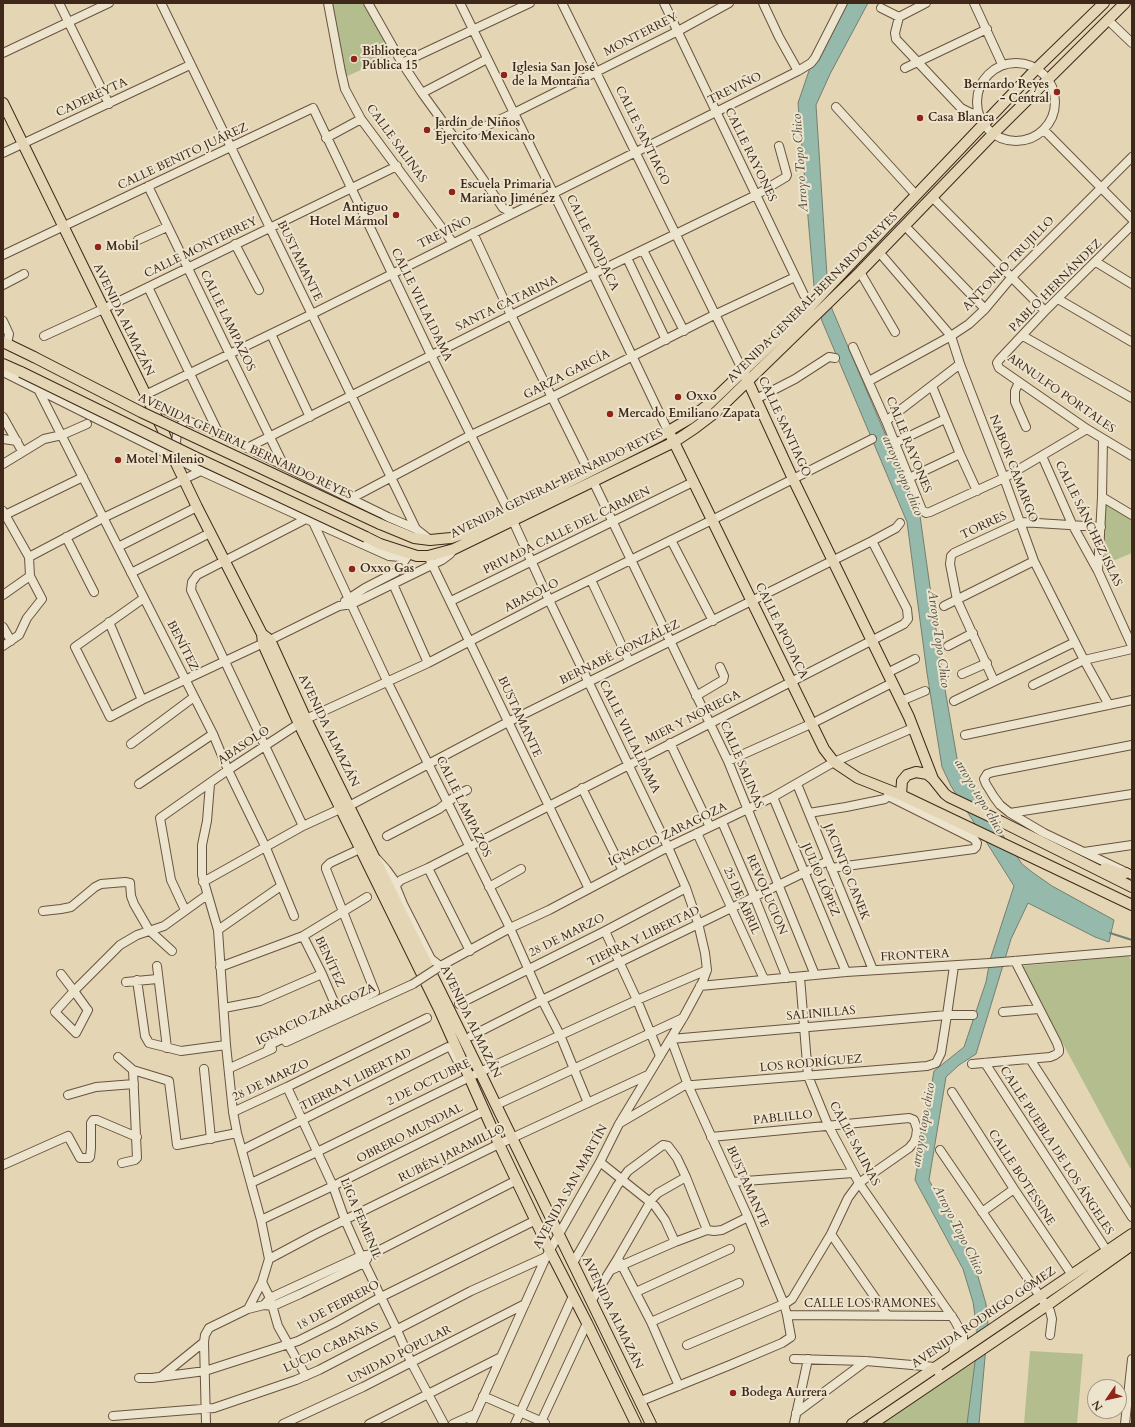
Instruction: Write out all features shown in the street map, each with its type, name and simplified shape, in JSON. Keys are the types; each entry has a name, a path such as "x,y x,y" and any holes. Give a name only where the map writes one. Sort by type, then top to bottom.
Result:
{"main road":[{"name":"AVENIDA GENERAL BERNARDO REYES","path":"3,364 197,458 380,544 430,560 454,549 589,472 668,431 701,410 803,314 1037,68 1104,3"},
{"name":"AVENIDA GENERAL BERNARDO REYES","path":"5,338 34,357 141,412 380,524 414,538 430,540 451,538 511,516 593,481 674,442 716,412 880,252 1048,78 1125,3"},
{"name":"AVENIDA ALMAZÁN","path":"3,103 162,428 173,456 197,507 265,639 345,808 374,856 592,1300 651,1424"},
{"name":"CALLE SANTIAGO","path":"743,371 793,479 901,701 933,779"},
{"name":"CALLE APODACA","path":"668,431 824,749 834,762 858,778 888,793 902,795 1132,905"},
{"path":"902,795 902,781 910,774 920,772 927,774 945,794 956,801 1002,822 1132,887"},
{"name":"AVENIDA ALMAZÁN","path":"345,808 360,849 448,1028 468,1078 536,1220 548,1254 587,1323 636,1424"},
{"path":"1088,865 1118,873 1129,874"},
{"name":"AVENIDA RODRIGO GÓMEZ","path":"852,1424 935,1366 978,1339 1132,1234"},
{"name":"AVENIDA RODRIGO GÓMEZ","path":"872,1424 1046,1306 1132,1245"}],"street":[{"path":"59,3 109,104"},
{"path":"3,53 109,3"},
{"name":"BUSTAMANTE","path":"161,3 416,529"},
{"name":"CALLE SALINAS","path":"328,3 345,89 361,119 453,242"},
{"path":"368,3 402,63 422,93 503,208 512,213"},
{"name":"CALLE APODACA","path":"460,3 472,30 488,59 594,274 668,431"},
{"path":"402,63 530,3"},
{"name":"CALLE SANTIAGO","path":"562,3 714,315 743,371"},
{"name":"CALLE RAYONES","path":"664,3 804,295"},
{"name":"MONTERREY","path":"456,140 514,113 678,31 729,3"},
{"path":"763,3 779,37 798,71"},
{"name":"TREVIÑO","path":"147,398 190,373 312,314 453,242 798,71 811,63 815,58 843,3"},
{"path":"926,3 899,17 895,33 896,40 962,108 971,113 978,114"},
{"path":"974,3 1002,64"},
{"path":"881,8 899,17"},
{"path":"1108,20 1132,43"},
{"path":"905,68 987,29"},
{"path":"422,93 488,59"},
{"path":"1014,62 1026,63 1037,68 1048,78 1053,88 1055,110 1051,120 1044,130 1036,136 1020,141 1003,139 993,134 984,125 978,114 976,102 978,90 983,79 992,70 1002,64 1014,62"},
{"name":"CADEREYTA","path":"3,153 190,65"},
{"path":"836,107 916,195"},
{"name":"CALLE BENITO JUÁREZ","path":"3,254 313,108"},
{"name":"CALLE VILLALDAMA","path":"313,108 350,189 511,516 549,600 668,847 686,888 698,923 703,942 707,970"},
{"path":"326,138 361,119"},
{"path":"1044,130 1132,219"},
{"name":"SANTA CATARINA","path":"247,448 784,179 787,175 779,146"},
{"name":"ANTONIO TRUJILLO","path":"869,381 951,336 969,324 985,309 1011,278 1132,157"},
{"name":"CALLE MONTERREY","path":"103,309 397,166"},
{"name":"CALLE LAMPAZOS","path":"148,186 284,466"},
{"path":"932,197 1045,312"},
{"name":"PABLO HERNÁNDEZ","path":"997,364 999,360 1045,312 1132,225"},
{"path":"905,226 985,309"},
{"path":"138,240 167,227"},
{"path":"473,233 511,315 589,472"},
{"path":"235,244 259,290"},
{"path":"643,250 684,331"},
{"name":"NABOR CAMARGO","path":"880,252 951,336 960,364 1021,522 1034,561 1084,660 1109,705"},
{"path":"627,258 666,340"},
{"path":"1096,262 1132,284"},
{"path":"860,272 894,332"},
{"path":"3,285 24,274"},
{"name":"GARZA GARCÍA","path":"352,498 471,435 552,397 714,315 795,277"},
{"path":"148,287 219,434"},
{"path":"1058,299 1132,342"},
{"path":"44,336 103,309"},
{"path":"3,321 5,338"},
{"path":"271,334 310,417"},
{"path":"1023,336 1132,398"},
{"name":"CALLE RAYONES","path":"853,347 886,420 922,509 926,513 930,512 977,491"},
{"path":"756,399 795,378 829,357 835,358"},
{"path":"886,420 960,364"},
{"name":"ARNULFO PORTALES","path":"997,364 1019,382 1103,439 1132,456"},
{"path":"3,372 201,471 309,521 390,556 400,557 408,554"},
{"path":"1019,382 1015,391 1015,402 1026,427"},
{"path":"932,386 977,491 1004,478 1088,429"},
{"name":"BENÍTEZ","path":"40,391 213,734 228,770 266,848 294,916"},
{"path":"147,398 186,420 219,434 388,517 416,529 430,540"},
{"path":"3,417 22,451"},
{"path":"895,443 945,419"},
{"path":"186,420 178,430 176,442 179,454 189,465"},
{"path":"3,464 22,451 44,439 62,435 87,424"},
{"name":"ABASOLO","path":"185,910 171,880 160,818 228,770 303,721 428,663 549,600 632,560 872,439"},
{"path":"1098,571 1101,527 1103,439"},
{"path":"3,440 17,442"},
{"path":"909,478 960,454"},
{"name":"CALLE SÁNCHEZ ISLAS","path":"1042,456 1072,524 1098,571 1132,647"},
{"path":"29,557 104,518 201,471"},
{"path":"3,646 19,635 27,618 42,601 42,598 30,576 29,557 4,513 83,477"},
{"name":"CALLE SALINAS","path":"593,481 739,785 747,810 815,975"},
{"name":"PRIVADA CALLE DEL CARMEN","path":"451,602 693,482"},
{"path":"1102,497 1132,515"},
{"path":"118,547 197,507"},
{"path":"303,826 191,590 192,582 197,575 309,521"},
{"name":"CALLE LAMPAZOS","path":"309,521 350,600 387,681 510,928 542,1000 560,1035 588,1103"},
{"name":"TORRES","path":"958,600 950,564 951,556 954,553 1021,522 1101,527"},
{"name":"BERNABÉ GONZÁLEZ","path":"203,882 303,826 345,808 508,722 833,561 896,528 900,523"},
{"path":"131,573 210,533"},
{"path":"66,537 94,592"},
{"path":"671,540 712,621"},
{"name":"MIER Y NORIEGA","path":"399,882 670,743 872,642 904,624 908,619 907,609 872,541"},
{"path":"144,598 75,647 110,717 142,700 225,661 265,639 350,600 396,572 408,554"},
{"path":"350,600 393,584 430,560"},
{"name":"BUSTAMANTE","path":"430,560 589,889"},
{"path":"944,606 1034,561"},
{"path":"3,595 30,576"},
{"path":"591,580 629,661"},
{"path":"393,584 428,663"},
{"path":"958,600 987,663 994,682"},
{"path":"109,622 142,700"},
{"path":"3,627 11,641"},
{"path":"948,646 973,633"},
{"path":"954,701 1075,642"},
{"path":"1034,685 1084,660 1132,647"},
{"path":"887,673 915,659"},
{"path":"962,674 987,663"},
{"path":"696,696 723,680 724,676 720,667"},
{"path":"728,761 812,723 892,683"},
{"path":"901,701 925,691"},
{"path":"131,744 194,697"},
{"path":"965,735 1132,700"},
{"name":"IGNACIO ZARAGOZA","path":"230,1068 413,984 438,968 510,928 549,910 668,847 773,797 834,762 913,728"},
{"path":"139,784 213,734"},
{"path":"670,743 710,827"},
{"path":"1129,874 1044,833 1010,813 1000,805 984,779 987,774 993,772 1132,745"},
{"path":"210,784 207,821 201,858 203,882 218,930 226,1045 230,1068 233,1112 237,1133 261,1220 269,1259 262,1282 248,1309"},
{"name":"JACINTO CANEK","path":"797,784 873,970"},
{"path":"582,788 623,871"},
{"path":"387,836 439,809 457,795 467,790"},
{"path":"809,813 846,807 885,798 888,793"},
{"name":"CALLE APODACA","path":"888,793 974,839 977,845"},
{"path":"1010,813 1132,794"},
{"name":"JULIO LÓPEZ","path":"773,797 846,972"},
{"name":"REVOLUCION","path":"722,822 787,978"},
{"name":"25 DE ABRIL","path":"697,833 764,979"},
{"name":"TIERRA Y LIBERTAD","path":"471,1036 804,872 830,864 974,849 977,845"},
{"path":"1084,852 1132,845"},
{"path":"267,1051 269,1046 272,1044 375,991 326,872 326,867 330,863 360,849"},
{"path":"374,856 399,882 396,887 403,904 431,959 438,968"},
{"path":"428,868 470,950"},
{"path":"489,887 521,869"},
{"path":"43,911 71,907 95,887 101,884 127,882 134,904 149,930 172,951"},
{"path":"218,930 281,886"},
{"name":"28 DE MARZO","path":"458,1004 605,931 686,888"},
{"path":"61,974 74,991 88,1010 76,1033 55,1012 74,991 120,945 136,935 164,926 207,895"},
{"path":"220,967 303,936 367,897"},
{"path":"605,931 637,1000 660,1056"},
{"name":"BENÍTEZ","path":"303,936 338,1011"},
{"name":"FRONTERA","path":"700,986 846,972 954,966 1132,951"},
{"path":"972,1064 1050,1057 1059,1052 1059,1046 1015,961"},
{"path":"157,966 167,1048"},
{"path":"948,1015 954,966"},
{"name":"2 DE OCTUBRE","path":"251,1183 480,1072 637,1000 707,970"},
{"name":"AVENIDA SAN MARTÍN","path":"471,1424 548,1254 600,1162 619,1124 683,1018 707,970"},
{"path":"224,1008 260,1001 322,974"},
{"name":"CALLE SALINAS","path":"800,977 808,1076 828,1125 859,1183 954,1319 969,1336 978,1339"},
{"path":"126,982 158,979"},
{"path":"137,980 146,1038 150,1044 186,1051 226,1045"},
{"path":"1004,1012 1039,1009"},
{"name":"SALINILLAS","path":"671,1039 948,1015 972,1015"},
{"name":"LOS RODRÍGUEZ","path":"688,1085 927,1066 936,1063 941,1053 948,1015"},
{"name":"28 DE MARZO","path":"233,1112 428,1018"},
{"path":"496,1105 683,1018"},
{"name":"BUSTAMANTE","path":"671,1039 688,1085 748,1217 784,1304 790,1337 782,1342 680,1386"},
{"name":"TIERRA Y LIBERTAD","path":"242,1150 448,1047 468,1078"},
{"path":"118,1057 133,1070 169,1081 177,1145 237,1133"},
{"path":"1030,1059 1132,1217"},
{"name":"CALLE PUEBLA DE LOS ÁNGELES","path":"985,1063 1107,1252"},
{"path":"204,1069 211,1139"},
{"path":"122,1163 137,1159 133,1070"},
{"name":"RUBÉN JARAMILLO","path":"269,1259 499,1144 648,1075"},
{"path":"68,1095 89,1088 134,1084"},
{"path":"619,1124 682,1086 688,1085"},
{"name":"LIGA FEMENIL","path":"287,1087 333,1186 345,1220 362,1259 411,1362 444,1424"},
{"name":"CALLE BOTESSINE","path":"952,1092 1072,1276"},
{"name":"OBRERO MUNDIAL","path":"261,1220 484,1111"},
{"name":"PABLILLO","path":"711,1137 912,1118 916,1124 916,1136 914,1142 901,1155 859,1183"},
{"path":"3,1165 67,1136 80,1158 89,1158 91,1148 91,1123 94,1120 137,1137"},
{"path":"573,1263 628,1171 659,1147 667,1145 672,1150 686,1177 707,1230"},
{"path":"940,1150 1046,1306 1052,1319 1050,1335"},
{"path":"600,1162 655,1206 666,1220 675,1242"},
{"path":"732,1182 853,1173"},
{"path":"620,1262 649,1202 658,1193 686,1177"},
{"path":"206,1424 204,1342 205,1335 209,1328 248,1309 272,1302 362,1259 517,1180"},
{"path":"687,1345 789,1302 795,1295 831,1234 848,1198 859,1183"},
{"path":"982,1212 1014,1189"},
{"path":"592,1300 611,1270 620,1262 707,1230 722,1230 748,1217"},
{"name":"18 DE FEBRERO","path":"139,1378 205,1371 289,1344 311,1335 381,1297 536,1220"},
{"path":"831,1234 887,1315"},
{"path":"636,1292 730,1249"},
{"name":"LUCIO CABAÑAS","path":"113,1416 205,1409 222,1406 306,1376 471,1291 548,1254"},
{"path":"620,1262 651,1322 680,1386 641,1401"},
{"path":"262,1282 272,1302 278,1326 306,1376"},
{"path":"651,1322 739,1282"},
{"path":"515,1424 573,1296"},
{"name":"UNIDAD POPULAR","path":"283,1424 363,1387 525,1304"},
{"name":"CALLE LOS RAMONES","path":"787,1315 887,1315 954,1319"},
{"name":"CALLE SALINAS","path":"953,1355 954,1348 964,1340 954,1319"},
{"path":"484,1396 542,1423 587,1323"},
{"path":"162,1376 204,1342"},
{"path":"369,1424 501,1357"},
{"path":"794,1359 866,1361 935,1366 941,1376"},
{"path":"794,1424 808,1359"},
{"path":"1125,1424 1132,1359"},
{"path":"796,1414 866,1361"},
{"path":"453,1424 475,1414"}],"shaded area":[{"path":"329,3 368,3 397,54 343,78"},
{"path":"1105,504 1132,518 1132,553 1103,565"},
{"path":"1129,956 1132,962 1132,1168 1130,1168 1021,966"},
{"path":"1030,1351 1083,1354 1077,1424 1024,1424"},
{"path":"975,1362 967,1424 882,1424 941,1383"}],"water":[{"name":"arroyo topo chico","path":"842,3 868,3 830,74 816,105 827,276 832,309 920,516 942,672 958,764 961,772 1022,864 1052,886 1114,920 1109,942 1095,937 1028,903 1011,939 976,1054 959,1065 946,1077 929,1180 974,1263 986,1304 988,1324 979,1424 967,1424 975,1362 977,1330 973,1302 963,1269 915,1180 934,1071 964,1047 986,982 990,960 1014,886 951,786 942,767 927,673 907,522 822,321 814,286 798,103 812,62"}],"waterway":[{"path":"1110,933 1132,940"}],"place":[{"name":"Biblioteca Pública 15","path":"354,59"},
{"name":"Iglesia San José de la Montaña","path":"504,75"},
{"name":"Bernardo Reyes - Central","path":"1057,92"},
{"name":"Casa Blanca","path":"920,118"},
{"name":"Jardín de Niños Ejercito Mexicano","path":"427,130"},
{"name":"Escuela Primaria Mariano Jiménez","path":"452,192"},
{"name":"Antiguo Hotel Mármol","path":"396,215"},
{"name":"Mobil","path":"98,247"},
{"name":"Oxxo","path":"678,397"},
{"name":"Mercado Emiliano Zapata","path":"610,414"},
{"name":"Motel Milenio","path":"118,460"},
{"name":"Oxxo Gas","path":"352,569"},
{"name":"Bodega Aurrera","path":"733,1393"}],"water label":[{"name":"Arroyo Topo Chico","path":"801,163"},
{"name":"Arroyo Topo Chico","path":"938,639"},
{"name":"Arroyo Topo Chico","path":"958,1230"}]}
